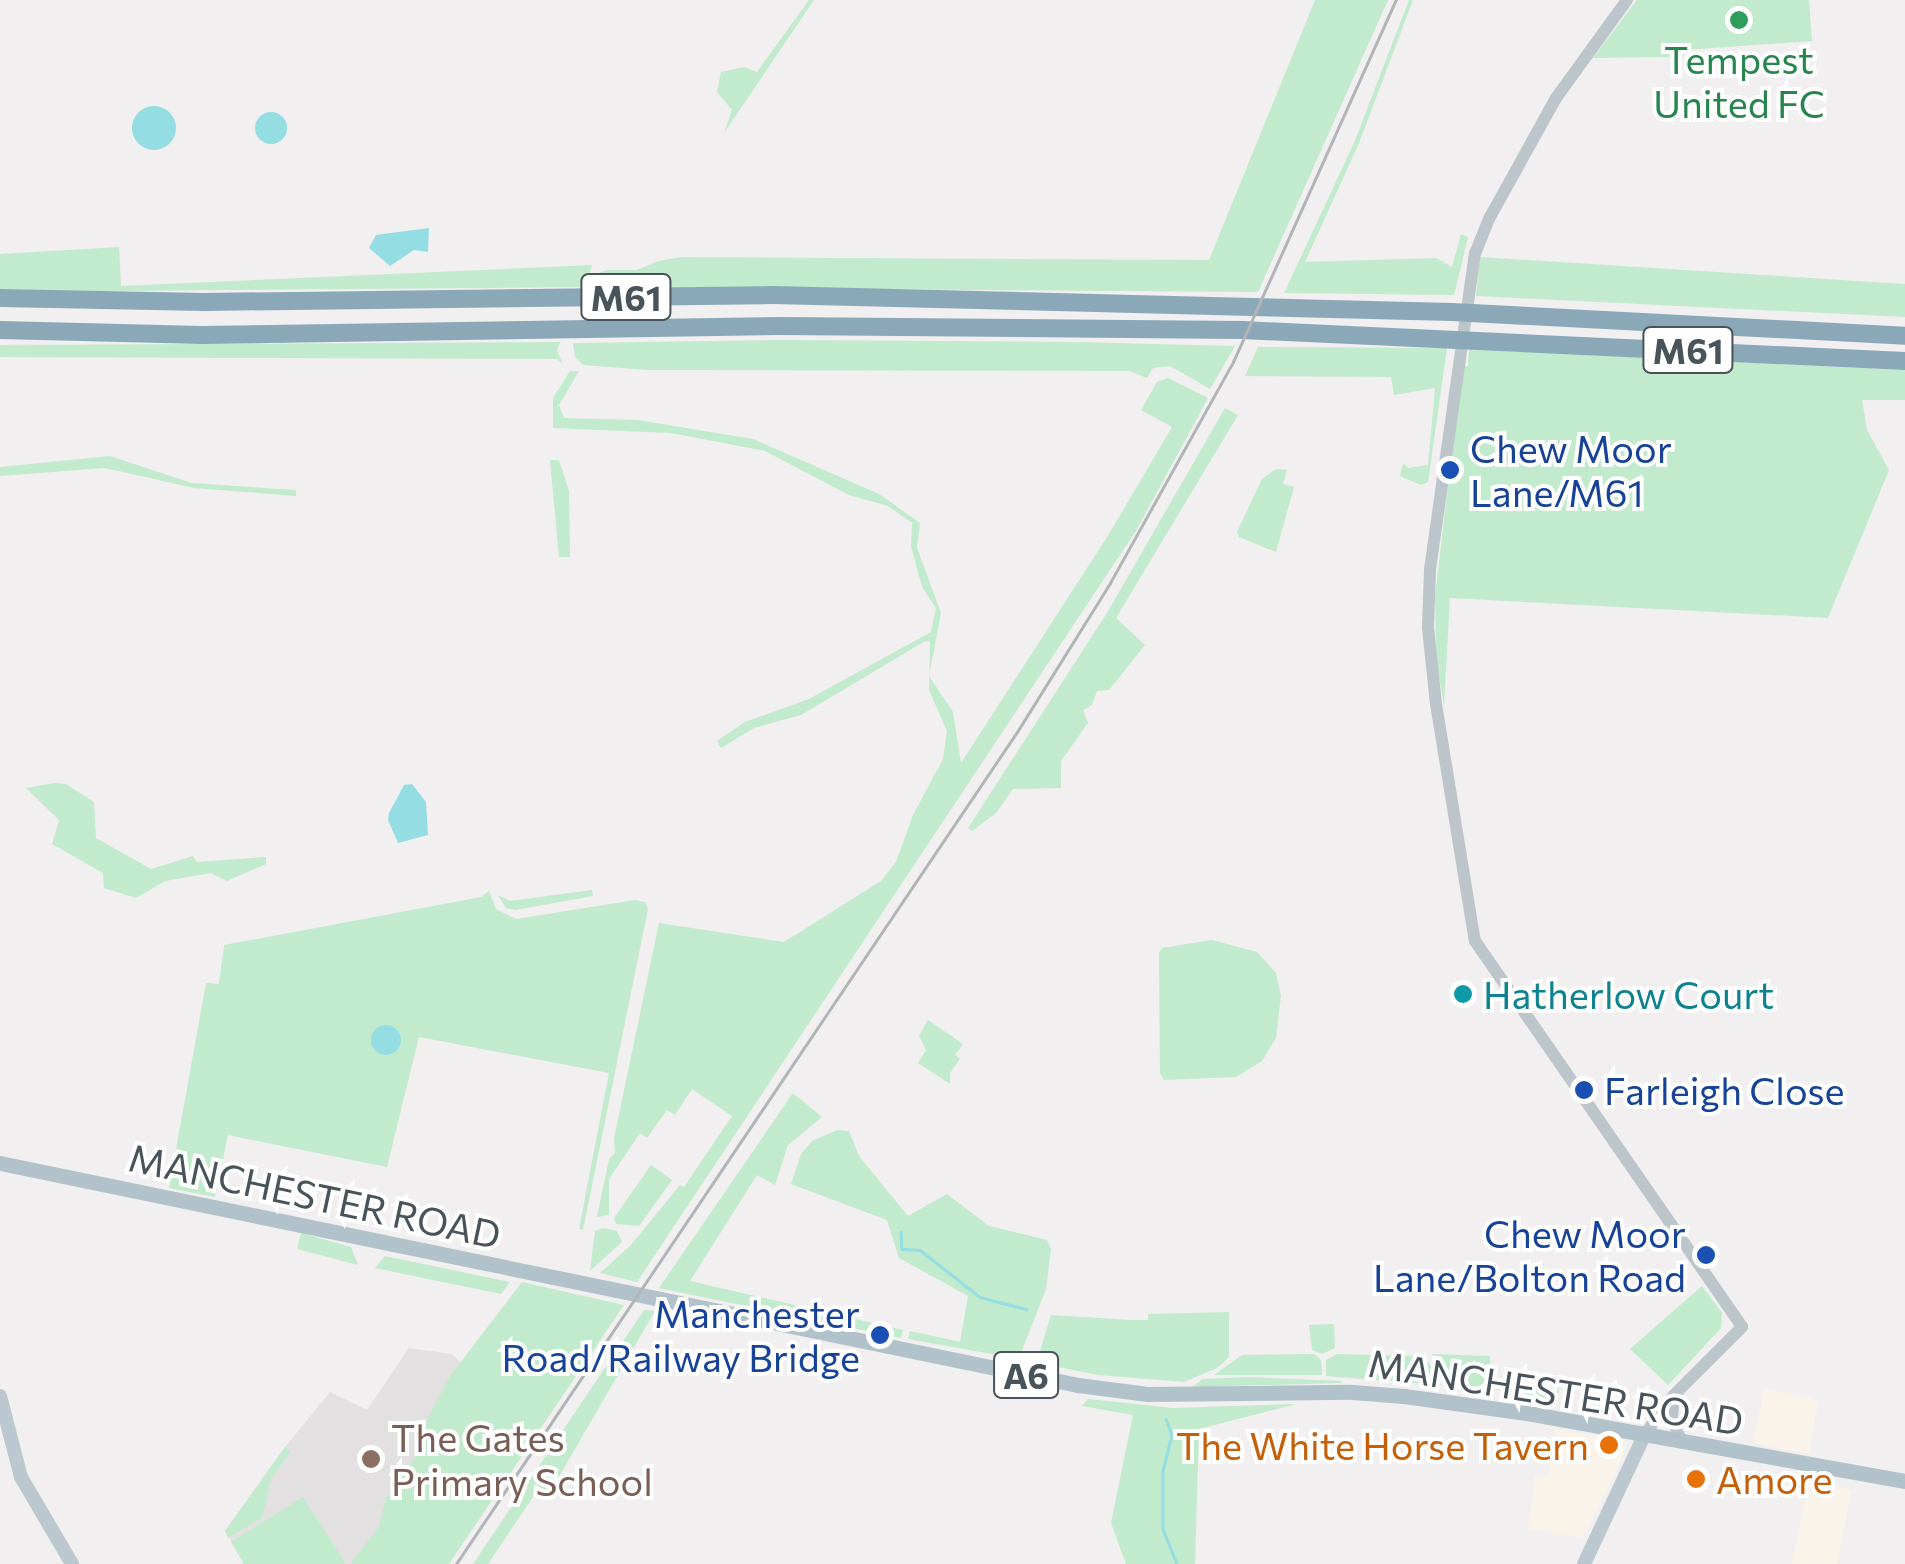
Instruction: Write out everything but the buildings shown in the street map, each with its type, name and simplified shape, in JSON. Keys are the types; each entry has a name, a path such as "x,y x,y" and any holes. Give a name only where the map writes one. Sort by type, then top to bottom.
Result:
{"highway":[{"name":"M61","path":"0,298 204,302 774,295 1452,312 1905,336"},
{"name":"M61","path":"0,330 202,335 781,326 1242,330 1905,361"}],"main road":[{"name":"MANCHESTER ROAD","path":"0,1162 1078,1385 1148,1394 1371,1392 1681,1440 1905,1481"},
{"path":"0,1396 21,1477 72,1564"},
{"path":"1584,1564 1644,1434"}],"street":[{"path":"1627,0 1556,98 1489,220 1469,276 1430,570 1428,628 1472,931 1510,997 1742,1327 1674,1395 1644,1434"},
{"path":"1674,1395 1672,1417 1681,1440"}],"shaded area":[{"name":"The Gates Primary School","path":"409,1348 452,1354 461,1363 425,1424 419,1564 244,1564 225,1531 285,1447 330,1392 367,1410"},
{"path":"1764,1389 1814,1398 1818,1404 1809,1454 1753,1443"},
{"path":"1554,1429 1626,1440 1624,1455 1582,1538 1528,1529 1535,1476 1548,1476"},
{"path":"1809,1481 1852,1490 1837,1564 1792,1564"}],"green space":[{"path":"809,0 814,0 724,133 732,110 717,92 721,72 744,67 757,72"},
{"path":"1315,0 1388,0 1258,292 593,287 599,273 606,270 637,270 682,257 1209,260"},
{"path":"1409,0 1413,0 1359,143 1305,262 1436,258 1452,267 1461,234 1468,237 1454,295 1284,293 1354,143"},
{"name":"Tempest United FC","path":"1637,0 1809,0 1812,41 1670,51 1669,57 1593,58"},
{"path":"119,247 121,286 592,265 585,287 0,292 0,254"},
{"path":"1480,257 1905,284 1905,317 1476,296"},
{"path":"779,340 1235,346 1210,389 1170,366 1153,368 1147,378 1130,371 647,370 583,365 575,357 573,343"},
{"path":"560,342 557,351 563,364 557,359 0,357 0,345"},
{"path":"1258,347 1447,348 1428,482 1421,485 1400,476 1403,463 1408,468 1428,465 1435,388 1394,395 1391,377 1245,376"},
{"path":"1469,349 1905,370 1905,400 1862,400 1867,430 1889,470 1828,618 1450,598 1444,706 1436,657 1435,596 1462,366 1468,366"},
{"path":"570,371 579,371 559,405 564,418 638,420 753,439 879,494 920,523 917,548 941,613 929,674 930,642 925,641 801,715 754,728 721,748 717,741 745,722 809,699 931,632 936,608 922,587 911,546 912,523 888,506 849,495 765,451 671,433 553,428 553,398"},
{"path":"1168,378 1208,398 1136,531 637,1282 600,1273 631,1245 680,1185 684,1187 732,1116 692,1089 675,1115 667,1110 647,1138 640,1133 609,1179 609,1215 597,1217 609,1159 615,1153 614,1138 659,923 784,942 881,881 896,862 913,815 943,759 947,731 929,690 929,676 953,712 961,763 1109,534 1172,427 1141,410 1157,382"},
{"path":"1225,408 1238,415 1116,618 1145,645 1109,690 1097,691 1092,705 1083,710 1088,723 1061,761 1061,788 1013,789 996,813 972,831 968,828 1107,613"},
{"path":"110,456 192,483 296,490 296,496 194,488 105,468 0,476 0,467"},
{"path":"550,460 559,460 569,491 570,557 559,557"},
{"path":"1276,469 1287,470 1283,484 1294,487 1276,552 1239,537 1237,532 1262,479"},
{"path":"66,784 94,802 96,838 151,869 193,856 197,862 266,857 266,864 227,881 211,873 165,881 136,898 104,888 103,873 52,844 59,820 26,788"},
{"path":"592,890 593,896 515,910 506,908 498,895 510,901"},
{"path":"489,891 496,909 516,919 635,900 645,902 648,909 583,1230 579,1229 609,1073 419,1037 387,1167 228,1135 215,1197 169,1188 206,983 219,984 224,945 481,897"},
{"path":"1212,940 1257,952 1276,973 1281,996 1276,1038 1262,1061 1236,1077 1164,1080 1160,1073 1159,953 1162,948"},
{"path":"928,1020 963,1044 955,1055 960,1059 950,1073 950,1084 918,1063 926,1050 919,1036"},
{"path":"793,1093 822,1117 788,1145 775,1185 757,1175 690,1281 903,1330 901,1338 659,1288"},
{"path":"837,1130 849,1131 859,1156 908,1216 947,1194 989,1226 1047,1240 1051,1249 1046,1289 1021,1353 1008,1357 908,1339 910,1331 960,1342 968,1296 899,1258 887,1220 791,1184 801,1154 812,1141"},
{"path":"651,1165 672,1180 639,1226 616,1224 614,1218"},
{"path":"595,1231 617,1231 622,1242 590,1271"},
{"path":"301,1233 351,1247 358,1265 297,1249"},
{"path":"385,1256 510,1282 501,1294 375,1268"},
{"path":"522,1282 624,1305 449,1564 350,1564 379,1527 386,1499 416,1456 425,1424 450,1376"},
{"path":"1702,1286 1722,1313 1721,1328 1668,1385 1630,1349"},
{"path":"644,1310 655,1311 550,1492 539,1488 488,1564 473,1564"},
{"path":"1229,1312 1229,1357 1217,1368 1184,1382 1098,1375 1048,1365 1039,1355 1051,1315 1148,1320 1148,1314"},
{"path":"1334,1324 1335,1348 1322,1354 1312,1350 1309,1325"},
{"path":"1314,1354 1321,1360 1322,1375 1214,1375 1242,1355"},
{"path":"1337,1354 1416,1356 1429,1363 1441,1385 1326,1376 1326,1360"},
{"path":"1432,1354 1490,1356 1491,1377 1559,1388 1556,1404 1517,1391 1445,1386"},
{"path":"1248,1377 1342,1383 1192,1387 1203,1379"},
{"path":"1088,1399 1173,1408 1296,1404 1199,1429 1195,1564 1126,1564 1111,1523 1133,1415 1082,1406"},
{"path":"285,1447 291,1451 271,1479 262,1518 228,1538 225,1531"},
{"path":"303,1497 346,1564 244,1564 231,1542"}],"water":[{"path":"154,106 170,112 176,128 170,144 154,150 138,144 132,128 138,112"},
{"path":"271,112 282,117 287,128 282,139 271,144 260,139 255,128 260,117"},
{"path":"429,228 428,252 414,250 390,266 369,248 376,235"},
{"path":"412,784 426,802 428,835 398,843 389,813 404,785"},
{"path":"386,1025 400,1034 401,1040 392,1054 386,1055 372,1046 371,1040 380,1026"}],"waterway":[{"path":"901,1232 902,1249 920,1250 980,1297 1026,1309"},
{"path":"1166,1419 1172,1435 1163,1471 1163,1529 1177,1564"}],"railway":[{"path":"456,1564 1017,732 1110,583 1233,362 1396,0"}],"place":[{"name":"Tempest United FC","path":"1739,20"},
{"name":"Chew Moor Lane/M61","path":"1450,470"},
{"name":"Hatherlow Court","path":"1463,994"},
{"name":"Farleigh Close","path":"1584,1090"},
{"name":"Chew Moor Lane/Bolton Road","path":"1706,1255"},
{"name":"Manchester Road/Railway Bridge","path":"880,1335"},
{"name":"The White Horse Tavern","path":"1609,1445"},
{"name":"The Gates Primary School","path":"371,1459"},
{"name":"Amore","path":"1696,1479"}]}
